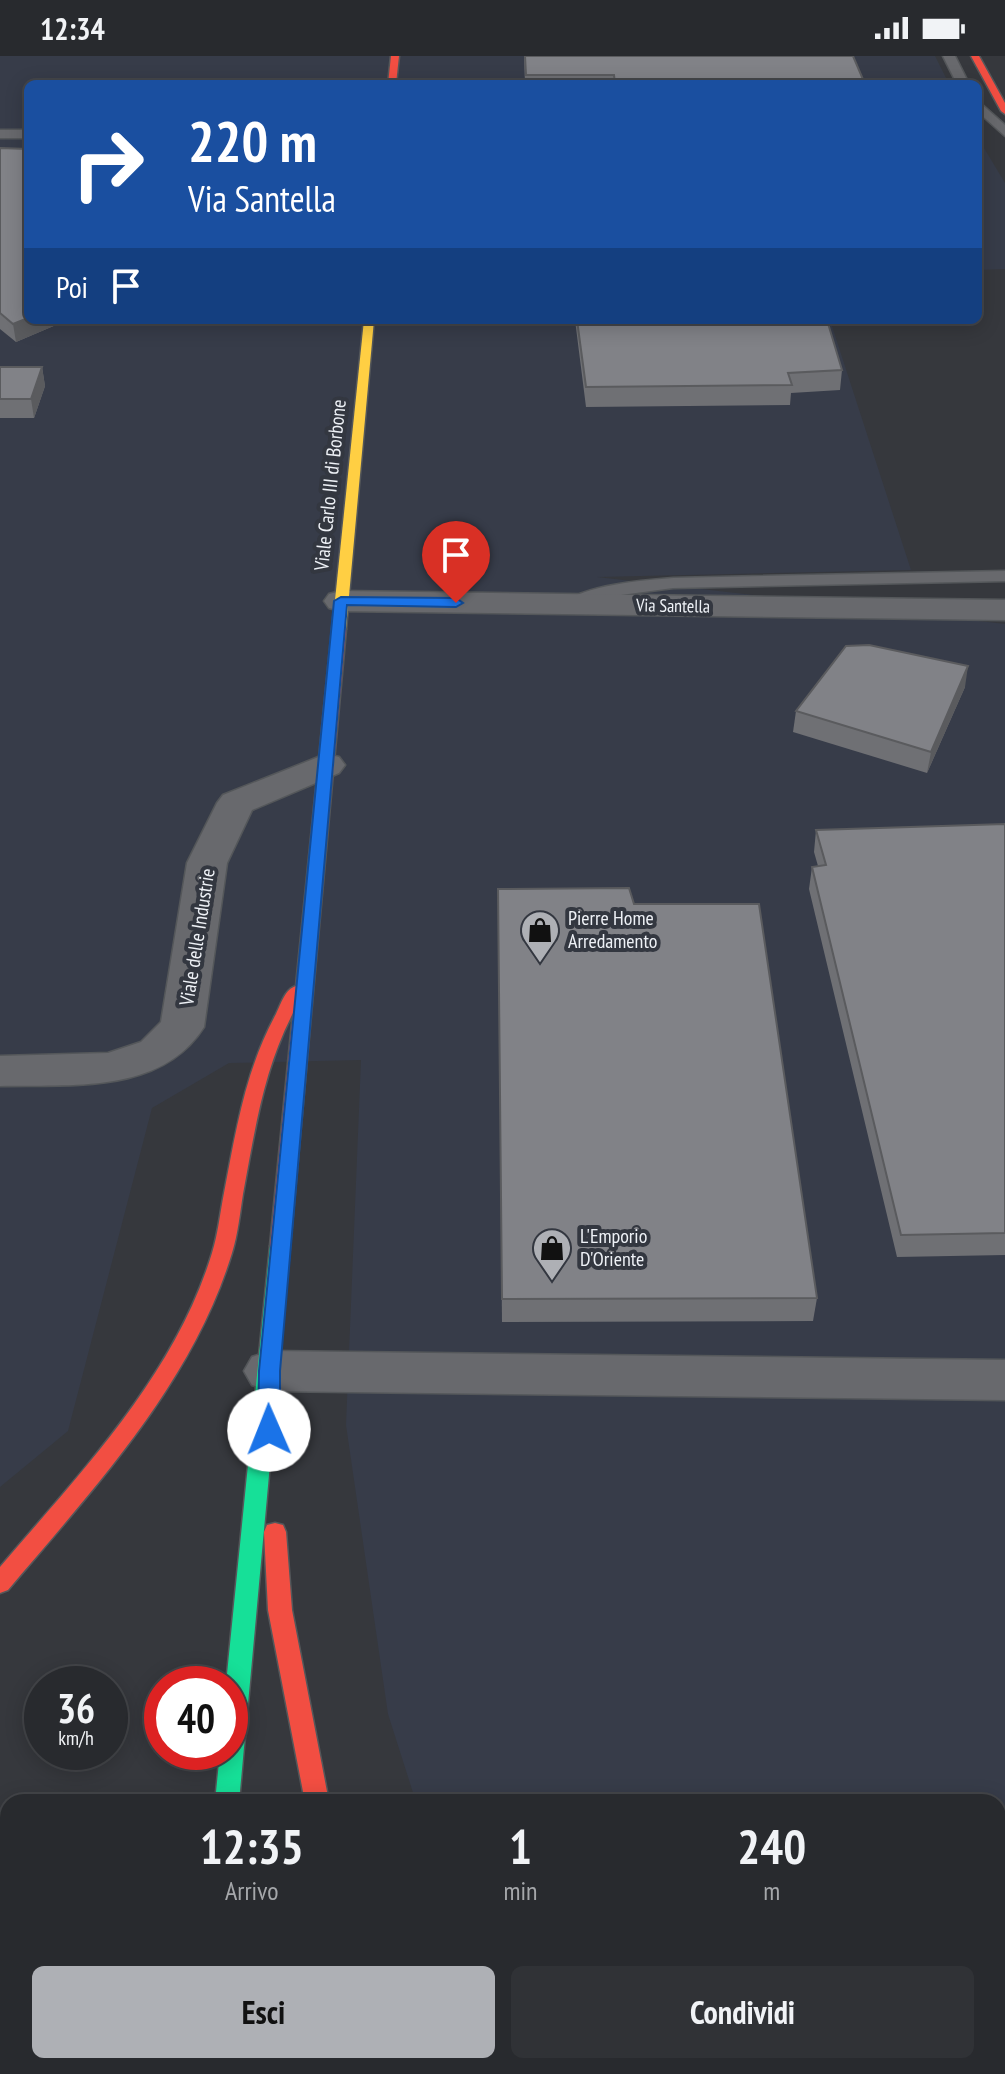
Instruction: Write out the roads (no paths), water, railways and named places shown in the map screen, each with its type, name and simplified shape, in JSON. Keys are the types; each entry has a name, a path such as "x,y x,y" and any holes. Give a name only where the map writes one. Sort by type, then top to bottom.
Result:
{"main road":[{"path":"392,80 395,56"},
{"path":"975,56 1005,111"},
{"name":"Viale Carlo III di Borbone","path":"228,1794 369,324"},
{"path":"0,1583 64,1514 141,1410 187,1339 215,1281 230,1229 261,1061 306,972"},
{"path":"269,1385 280,1610 315,1794"}],"street":[{"name":"Via Santella","path":"341,601 1005,610"},
{"name":"Viale delle Industrie","path":"0,1071 112,1068 156,1052 182,1027 207,863 236,803 326,765"},
{"path":"269,1385 1005,1380"}],"lane":[{"path":"949,56 961,80"},
{"path":"982,109 1005,132"},
{"path":"0,134 24,134"},
{"path":"572,604 597,594 708,582 1005,576"}],"place":[{"name":"Pierre Home Arredamento","path":"540,964"},
{"name":"L'Emporio D'Oriente","path":"552,1282"}]}
